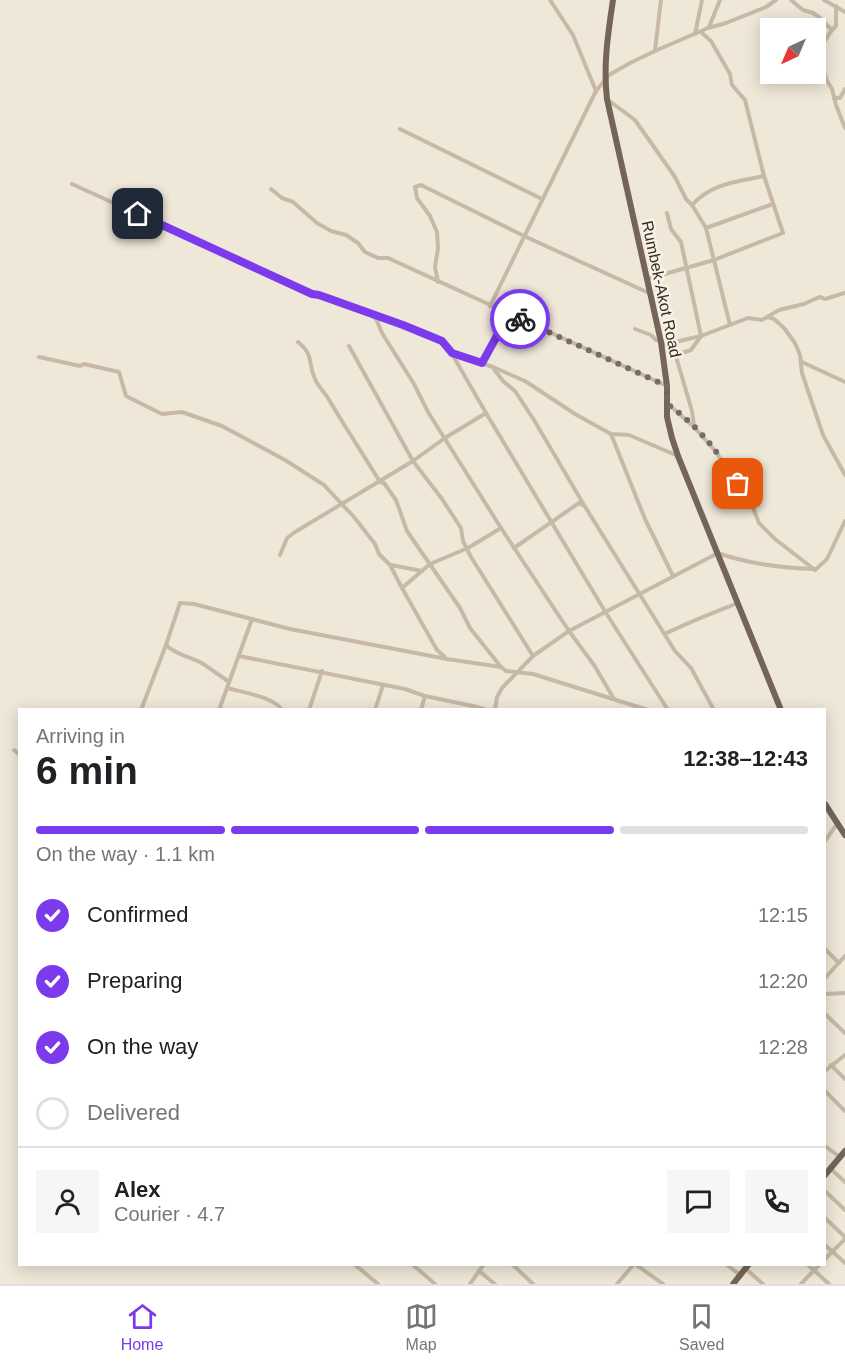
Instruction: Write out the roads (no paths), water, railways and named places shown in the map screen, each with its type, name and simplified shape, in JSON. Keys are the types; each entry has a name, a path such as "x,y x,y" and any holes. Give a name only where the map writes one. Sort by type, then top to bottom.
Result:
{"main road":[{"name":"Rumbek-Akot Road","path":"613,0 606,47 607,99 662,344 669,429 780,708"},
{"path":"826,806 844,832"},
{"path":"826,1174 845,1151"},
{"path":"733,1284 747,1266"}],"street":[{"path":"550,0 573,35 596,91"},
{"path":"655,51 661,0"},
{"path":"695,34 702,0"},
{"path":"708,28 720,0"},
{"path":"490,306 596,91 609,75 655,51 708,28 766,7 776,0"},
{"path":"791,0 803,10 819,17 832,30"},
{"path":"824,0 844,11"},
{"path":"836,6 836,26 817,52 845,128"},
{"path":"647,279 714,260 783,233 764,176 745,100 732,85 730,74 711,41 701,32"},
{"path":"834,98 840,98 845,89"},
{"path":"607,99 635,120 675,177 686,199 706,228 730,325"},
{"path":"400,129 542,199"},
{"path":"692,205 705,192 722,185 764,176"},
{"path":"72,184 312,294 373,314 442,341 452,353 606,613 667,708"},
{"path":"438,282 435,267 438,248 437,232 430,216 417,198 415,187 421,185 524,236 650,293"},
{"path":"271,189 282,198 293,202 317,223 331,231 346,235 358,243 365,252 378,258 387,258 667,386"},
{"path":"706,228 773,204"},
{"path":"667,213 671,229 681,242 700,336 691,350 676,356"},
{"path":"635,329 651,335 662,344 672,343 700,336 748,318 762,320 779,310 804,304 817,297 825,299 845,294"},
{"path":"373,314 429,412 501,528 594,665 615,700"},
{"path":"482,363 509,314"},
{"path":"768,317 784,328 801,355 802,373 823,435 845,475"},
{"path":"298,342 307,350 314,378 380,482 384,483 396,500 406,531 460,608 470,628 501,667 506,671 533,674 642,708"},
{"path":"672,343 692,411 694,427"},
{"path":"349,346 413,461 461,528 471,557 533,656"},
{"path":"452,353 525,381 575,414 611,434 629,435 678,456"},
{"path":"39,357 119,372 126,396 162,414 182,412 222,426 285,460 324,485 354,517 375,544 379,554 390,565 437,650 447,658"},
{"path":"801,361 845,382"},
{"path":"493,367 503,381 515,391 534,420 639,594 675,651 691,668 713,708"},
{"path":"667,404 694,427 717,453 726,469 748,495 759,523 775,539 814,569"},
{"path":"280,555 287,538 295,532 380,482 486,413"},
{"path":"611,434 645,519 673,576"},
{"path":"514,548 574,506 579,503 584,505"},
{"path":"495,708 497,696 517,672 533,656 569,631 718,553 736,560 815,570 827,559 845,521"},
{"path":"402,588 430,564 468,548 501,528"},
{"path":"390,565 423,572"},
{"path":"665,634 738,602"},
{"path":"142,708 180,603 194,604 290,628 501,667"},
{"path":"220,708 252,619"},
{"path":"166,645 181,655 205,665 229,682"},
{"path":"239,656 405,689 472,708"},
{"path":"310,708 321,671"},
{"path":"376,708 383,685"},
{"path":"227,688 263,698 281,708"},
{"path":"422,708 425,696"},
{"path":"624,708 626,703"},
{"path":"14,750 18,753"},
{"path":"826,840 838,824"},
{"path":"826,950 839,963"},
{"path":"826,977 845,956"},
{"path":"826,994 845,993"},
{"path":"826,1015 845,1033"},
{"path":"826,1070 845,1055"},
{"path":"831,1065 845,1079"},
{"path":"826,1092 845,1111"},
{"path":"826,1147 840,1157"},
{"path":"831,1168 845,1182"},
{"path":"826,1192 845,1209"},
{"path":"826,1219 845,1238 826,1258"},
{"path":"826,1246 845,1263"},
{"path":"356,1266 378,1284"},
{"path":"414,1266 435,1284"},
{"path":"470,1284 483,1266"},
{"path":"514,1266 533,1284"},
{"path":"617,1284 632,1266"},
{"path":"637,1266 663,1284"},
{"path":"729,1266 740,1275"},
{"path":"747,1266 763,1284"},
{"path":"809,1266 829,1284"},
{"path":"801,1284 817,1266"},
{"path":"480,1271 495,1284"}]}
